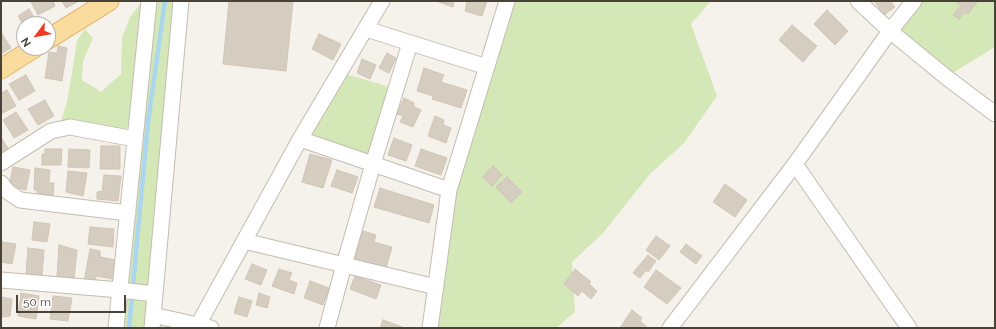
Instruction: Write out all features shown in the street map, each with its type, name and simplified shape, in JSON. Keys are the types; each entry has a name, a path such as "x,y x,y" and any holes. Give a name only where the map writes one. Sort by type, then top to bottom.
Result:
{"main road":[{"path":"56,33 100,3"},
{"path":"1,69 21,56"}],"street":[{"path":"116,328 149,1"},
{"path":"181,1 152,322 204,326 244,241 300,138 382,1"},
{"path":"434,325 436,287 449,190 507,1"},
{"path":"858,1 890,31 946,78 995,114"},
{"path":"670,328 795,164 890,31 914,1"},
{"path":"366,29 487,68"},
{"path":"327,328 373,164 410,43"},
{"path":"1,163 51,131 70,127 135,139"},
{"path":"300,138 449,190"},
{"path":"795,164 909,328"},
{"path":"1,184 8,192 20,200 128,213"},
{"path":"244,241 436,287"},
{"path":"1,280 155,294"}],"green space":[{"path":"149,1 175,1 152,328 116,328 137,116 125,130 61,122 67,101 77,40 85,29 93,38 83,61 82,80 101,92 121,74 122,38 130,17 141,3 143,50"},
{"path":"507,1 711,1 691,24 717,96 684,143 649,175 603,233 572,262 575,312 556,328 432,328 449,190"},
{"path":"914,1 995,1 995,47 946,77 890,31"},
{"path":"340,72 396,89 368,162 300,139"}],"building":[{"path":"53,1 55,6 38,15 31,2"},
{"path":"62,1 79,1 66,8"},
{"path":"229,1 293,1 286,71 223,64"},
{"path":"436,1 454,1 453,7"},
{"path":"467,1 487,1 482,16 465,11"},
{"path":"890,1 895,7 884,15 875,2"},
{"path":"959,1 978,1 968,14 965,12 959,19 953,15 961,6 957,3"},
{"path":"29,9 33,16 18,16"},
{"path":"827,10 848,31 835,45 814,24"},
{"path":"792,25 817,46 803,62 779,40"},
{"path":"1,32 11,48 1,54"},
{"path":"319,34 341,44 333,60 312,49"},
{"path":"58,46 67,48 62,81 45,78 48,56 56,56"},
{"path":"387,53 396,58 389,73 379,68"},
{"path":"362,59 376,65 370,79 357,73"},
{"path":"424,68 444,75 441,82 467,90 461,108 432,99 433,96 417,91"},
{"path":"26,75 35,91 19,100 9,84"},
{"path":"7,90 16,106 1,114 1,93"},
{"path":"404,98 414,103 414,107 421,110 413,127 400,122 403,116 397,114"},
{"path":"45,100 54,116 38,125 28,109"},
{"path":"16,112 28,130 14,138 3,120"},
{"path":"435,116 444,120 443,125 451,128 446,143 428,136"},
{"path":"1,137 9,150 1,155"},
{"path":"394,138 412,145 406,161 388,155"},
{"path":"101,146 120,146 120,169 100,169"},
{"path":"45,149 62,149 61,165 42,165 42,154 45,154"},
{"path":"69,149 90,150 89,168 68,167"},
{"path":"421,149 447,158 441,175 415,166"},
{"path":"310,154 332,160 323,188 302,182"},
{"path":"493,166 502,175 492,186 483,177"},
{"path":"13,167 30,170 26,190 9,186"},
{"path":"35,168 50,170 49,183 54,183 53,196 37,194 37,190 34,190"},
{"path":"337,170 358,177 352,193 331,186"},
{"path":"68,171 87,173 83,196 66,192"},
{"path":"104,175 121,176 118,201 97,199 97,192 102,191"},
{"path":"507,177 522,192 511,203 496,187"},
{"path":"725,184 747,200 735,217 713,202"},
{"path":"380,188 434,205 429,223 374,207"},
{"path":"34,222 50,224 47,242 32,240"},
{"path":"90,227 114,229 113,247 88,244"},
{"path":"363,231 376,235 374,242 392,247 386,268 355,259"},
{"path":"656,236 670,246 659,260 646,250"},
{"path":"2,242 16,244 12,264 1,262"},
{"path":"686,244 702,256 696,264 680,252"},
{"path":"59,245 77,250 74,279 57,276"},
{"path":"28,248 44,250 42,276 26,274"},
{"path":"90,249 100,251 100,257 116,260 113,279 96,276 95,284 84,282"},
{"path":"648,255 656,261 648,272 646,270 640,278 633,273"},
{"path":"252,264 267,270 261,285 245,279"},
{"path":"279,269 292,273 289,280 297,283 294,294 272,286"},
{"path":"575,269 591,282 589,284 597,291 591,299 582,291 578,296 564,284"},
{"path":"656,270 681,288 667,304 644,287"},
{"path":"355,276 381,285 376,299 350,289"},
{"path":"310,281 329,288 323,305 304,298"},
{"path":"21,293 39,296 36,319 18,316"},
{"path":"259,293 270,297 267,308 256,305"},
{"path":"53,296 72,298 68,321 50,319"},
{"path":"1,297 12,299 10,316 1,317"},
{"path":"239,297 252,301 247,317 234,313"},
{"path":"632,310 642,318 640,321 648,328 620,328"},
{"path":"383,320 405,328 380,328"}],"waterway":[{"path":"129,328 148,122 165,1"}]}
